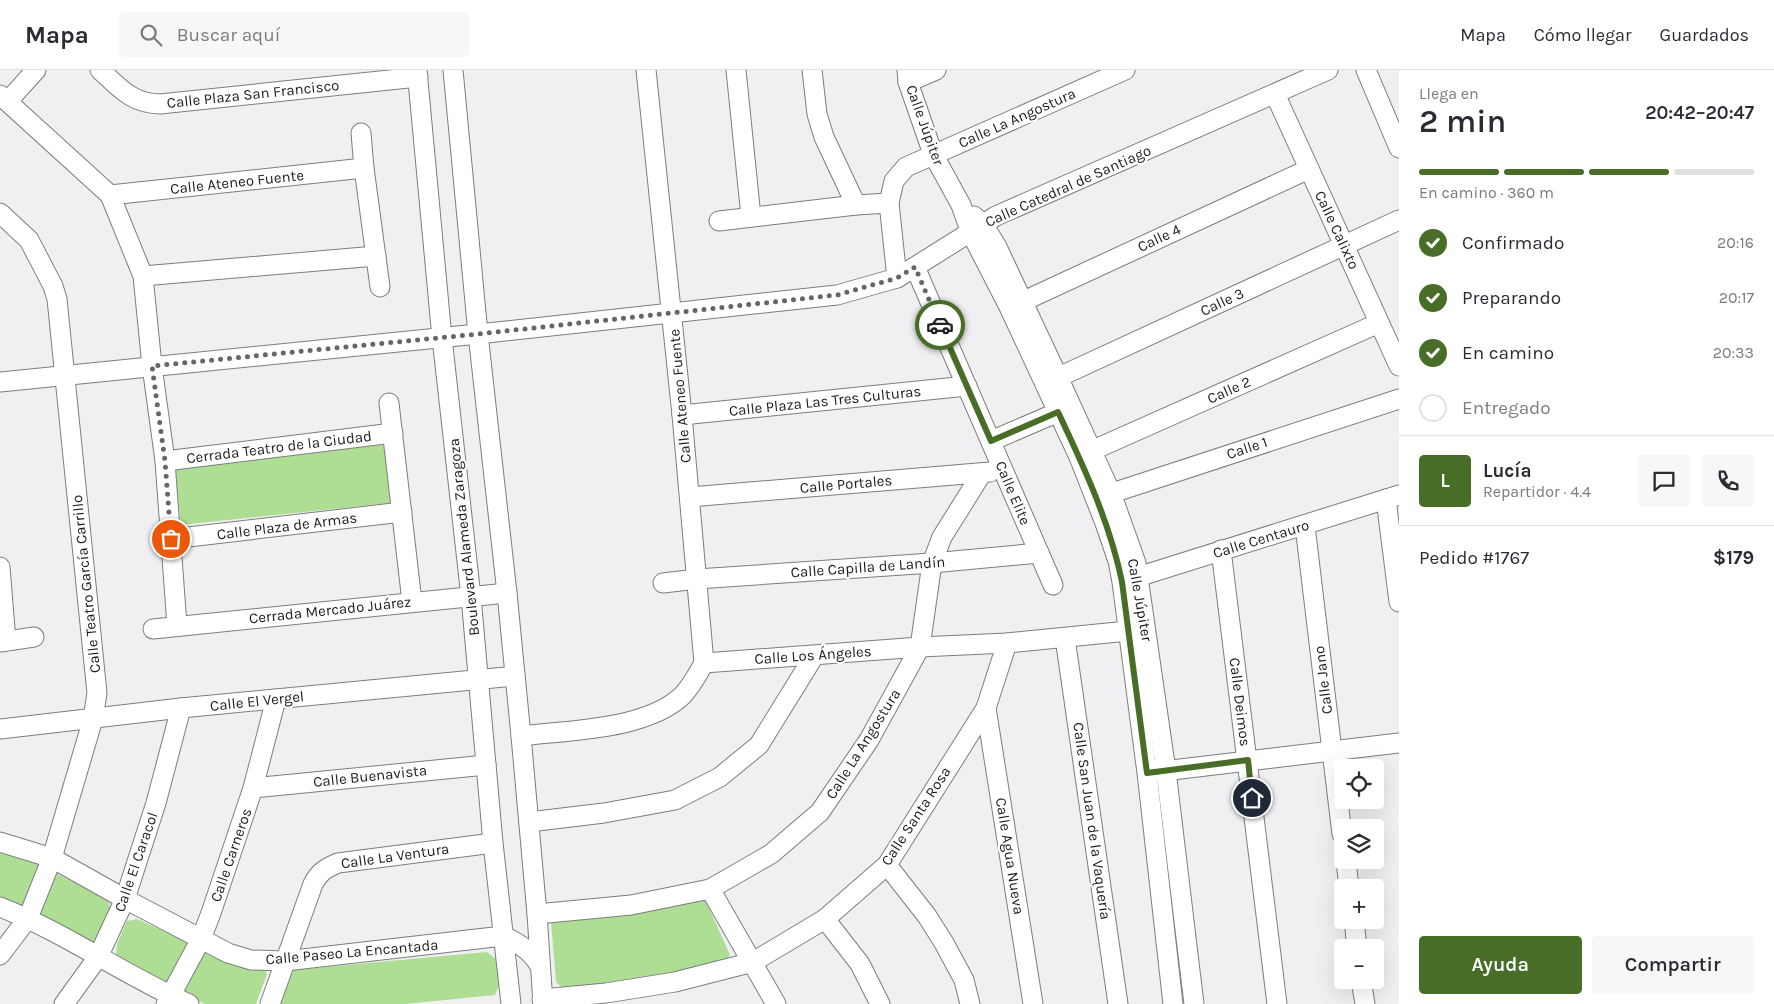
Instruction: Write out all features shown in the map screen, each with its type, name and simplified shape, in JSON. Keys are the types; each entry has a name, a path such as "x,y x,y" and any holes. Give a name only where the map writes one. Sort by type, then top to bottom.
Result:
{"street":[{"path":"36,70 4,98 110,195 143,276 152,366 165,461 177,626"},
{"name":"Calle Plaza San Francisco","path":"100,70 138,101 160,104 418,73"},
{"path":"453,70 478,334 508,593 537,914 542,1002"},
{"name":"Calle Ateneo Fuente","path":"646,70 690,496 704,663"},
{"path":"736,70 751,217"},
{"path":"812,70 817,114 824,137 856,205"},
{"path":"908,76 936,70"},
{"name":"Calle La Angostura","path":"897,278 889,203 894,180 906,167 1125,70"},
{"name":"Calle Catedral de Santiago","path":"0,382 442,338 837,295 897,278 996,216 1275,94 1302,75 1328,70"},
{"path":"1366,70 1392,109 1399,148"},
{"name":"Boulevard Alameda Zaragoza","path":"418,73 442,338 472,597 503,936 506,1004"},
{"name":"Calle Júpiter","path":"908,76 933,154 961,205 977,228 1016,304 1086,454 1103,496 1118,561 1130,579 1166,770 1194,1004"},
{"name":"Calle Calixto","path":"1275,94 1399,366"},
{"path":"361,132 380,287"},
{"name":"Calle Ateneo Fuente","path":"110,195 364,168"},
{"name":"Calle 4","path":"1016,304 1308,169"},
{"path":"719,221 889,203"},
{"name":"Calle Teatro García Carrillo","path":"0,213 29,240 53,286 60,312 64,376 97,700 94,719 52,858 28,918 0,956"},
{"name":"Calle 3","path":"1052,380 1399,220"},
{"path":"143,276 376,256"},
{"name":"Calle Elite","path":"915,267 1053,585"},
{"name":"Calle 2","path":"1086,454 1379,323"},
{"name":"Calle Plaza Las Tres Culturas","path":"682,415 967,386"},
{"name":"Calle 1","path":"1103,496 1399,398"},
{"path":"390,403 412,602"},
{"path":"991,441 1065,409"},
{"name":"Cerrada Teatro de la Ciudad","path":"165,461 393,433"},
{"name":"Calle Portales","path":"690,496 982,474 1003,470"},
{"name":"Calle La Angostura","path":"537,914 631,905 710,889 772,854 820,812 869,740 920,647 932,563 942,538 982,474"},
{"path":"1393,497 1399,602"},
{"name":"Calle Centauro","path":"1130,579 1393,497"},
{"name":"Calle Plaza de Armas","path":"171,539 402,512"},
{"name":"Calle Jano","path":"1305,526 1340,819"},
{"name":"Calle Deimos","path":"1221,550 1277,1004"},
{"name":"Calle Capilla de Landín","path":"663,583 1039,554"},
{"path":"0,567 3,641 34,638"},
{"name":"Calle Júpiter","path":"1130,579 1128,631 1147,773 1173,1004"},
{"name":"Cerrada Mercado Juárez","path":"153,629 508,593"},
{"name":"Calle Los Ángeles","path":"704,663 920,647 1007,643 1128,631"},
{"name":"Calle San Juan de la Vaquería","path":"1065,638 1118,1004"},
{"name":"Calle Santa Rosa","path":"542,1002 606,994 675,982 752,962 825,919 887,865 986,708 1007,643"},
{"path":"529,822 604,813 674,800 720,777 759,745 814,656"},
{"path":"521,736 618,725 653,714 682,696 695,680 704,663"},
{"name":"Calle El Vergel","path":"0,729 181,708 515,676"},
{"name":"Calle Carneros","path":"168,1000 201,939 211,913 253,788 276,699"},
{"name":"Calle El Caracol","path":"64,1004 98,957 125,899 156,803 181,708"},
{"name":"Calle Agua Nueva","path":"986,708 1033,1004"},
{"path":"1147,773 1399,743"},
{"name":"Calle Buenavista","path":"253,788 486,765"},
{"name":"Calle Paseo La Encantada","path":"0,842 52,858 125,899 239,958 264,962 285,961 503,936"},
{"name":"Calle La Ventura","path":"270,1004 313,884 325,869 338,863 493,843"},
{"path":"887,865 944,943 964,980 970,1004"},
{"path":"710,889 776,1004"},
{"path":"0,907 28,918 98,957 168,1000 189,1004"},
{"path":"825,919 860,964 880,1004"},
{"path":"503,936 526,948 535,957 540,966"},
{"path":"1363,989 1365,1004"}],"green space":[{"path":"384,441 390,503 181,525 174,463"},
{"path":"0,849 34,862 108,900 111,909 96,943 85,945 0,899"},
{"path":"705,899 730,955 724,964 709,971 565,990 556,982 551,922"},
{"path":"137,919 190,943 264,967 267,974 256,1004 205,1004 135,971 116,954 117,944 127,921"},
{"path":"487,952 496,959 499,985 495,995 405,1004 277,1004 292,970"}],"way so far":[{"path":"171,539 165,461 152,366 478,334 837,295 897,278 915,267 940,325"}],"route":[{"path":"940,325 991,441 1058,412 1079,457 1106,523 1118,561 1147,773 1248,760 1252,798"}]}
